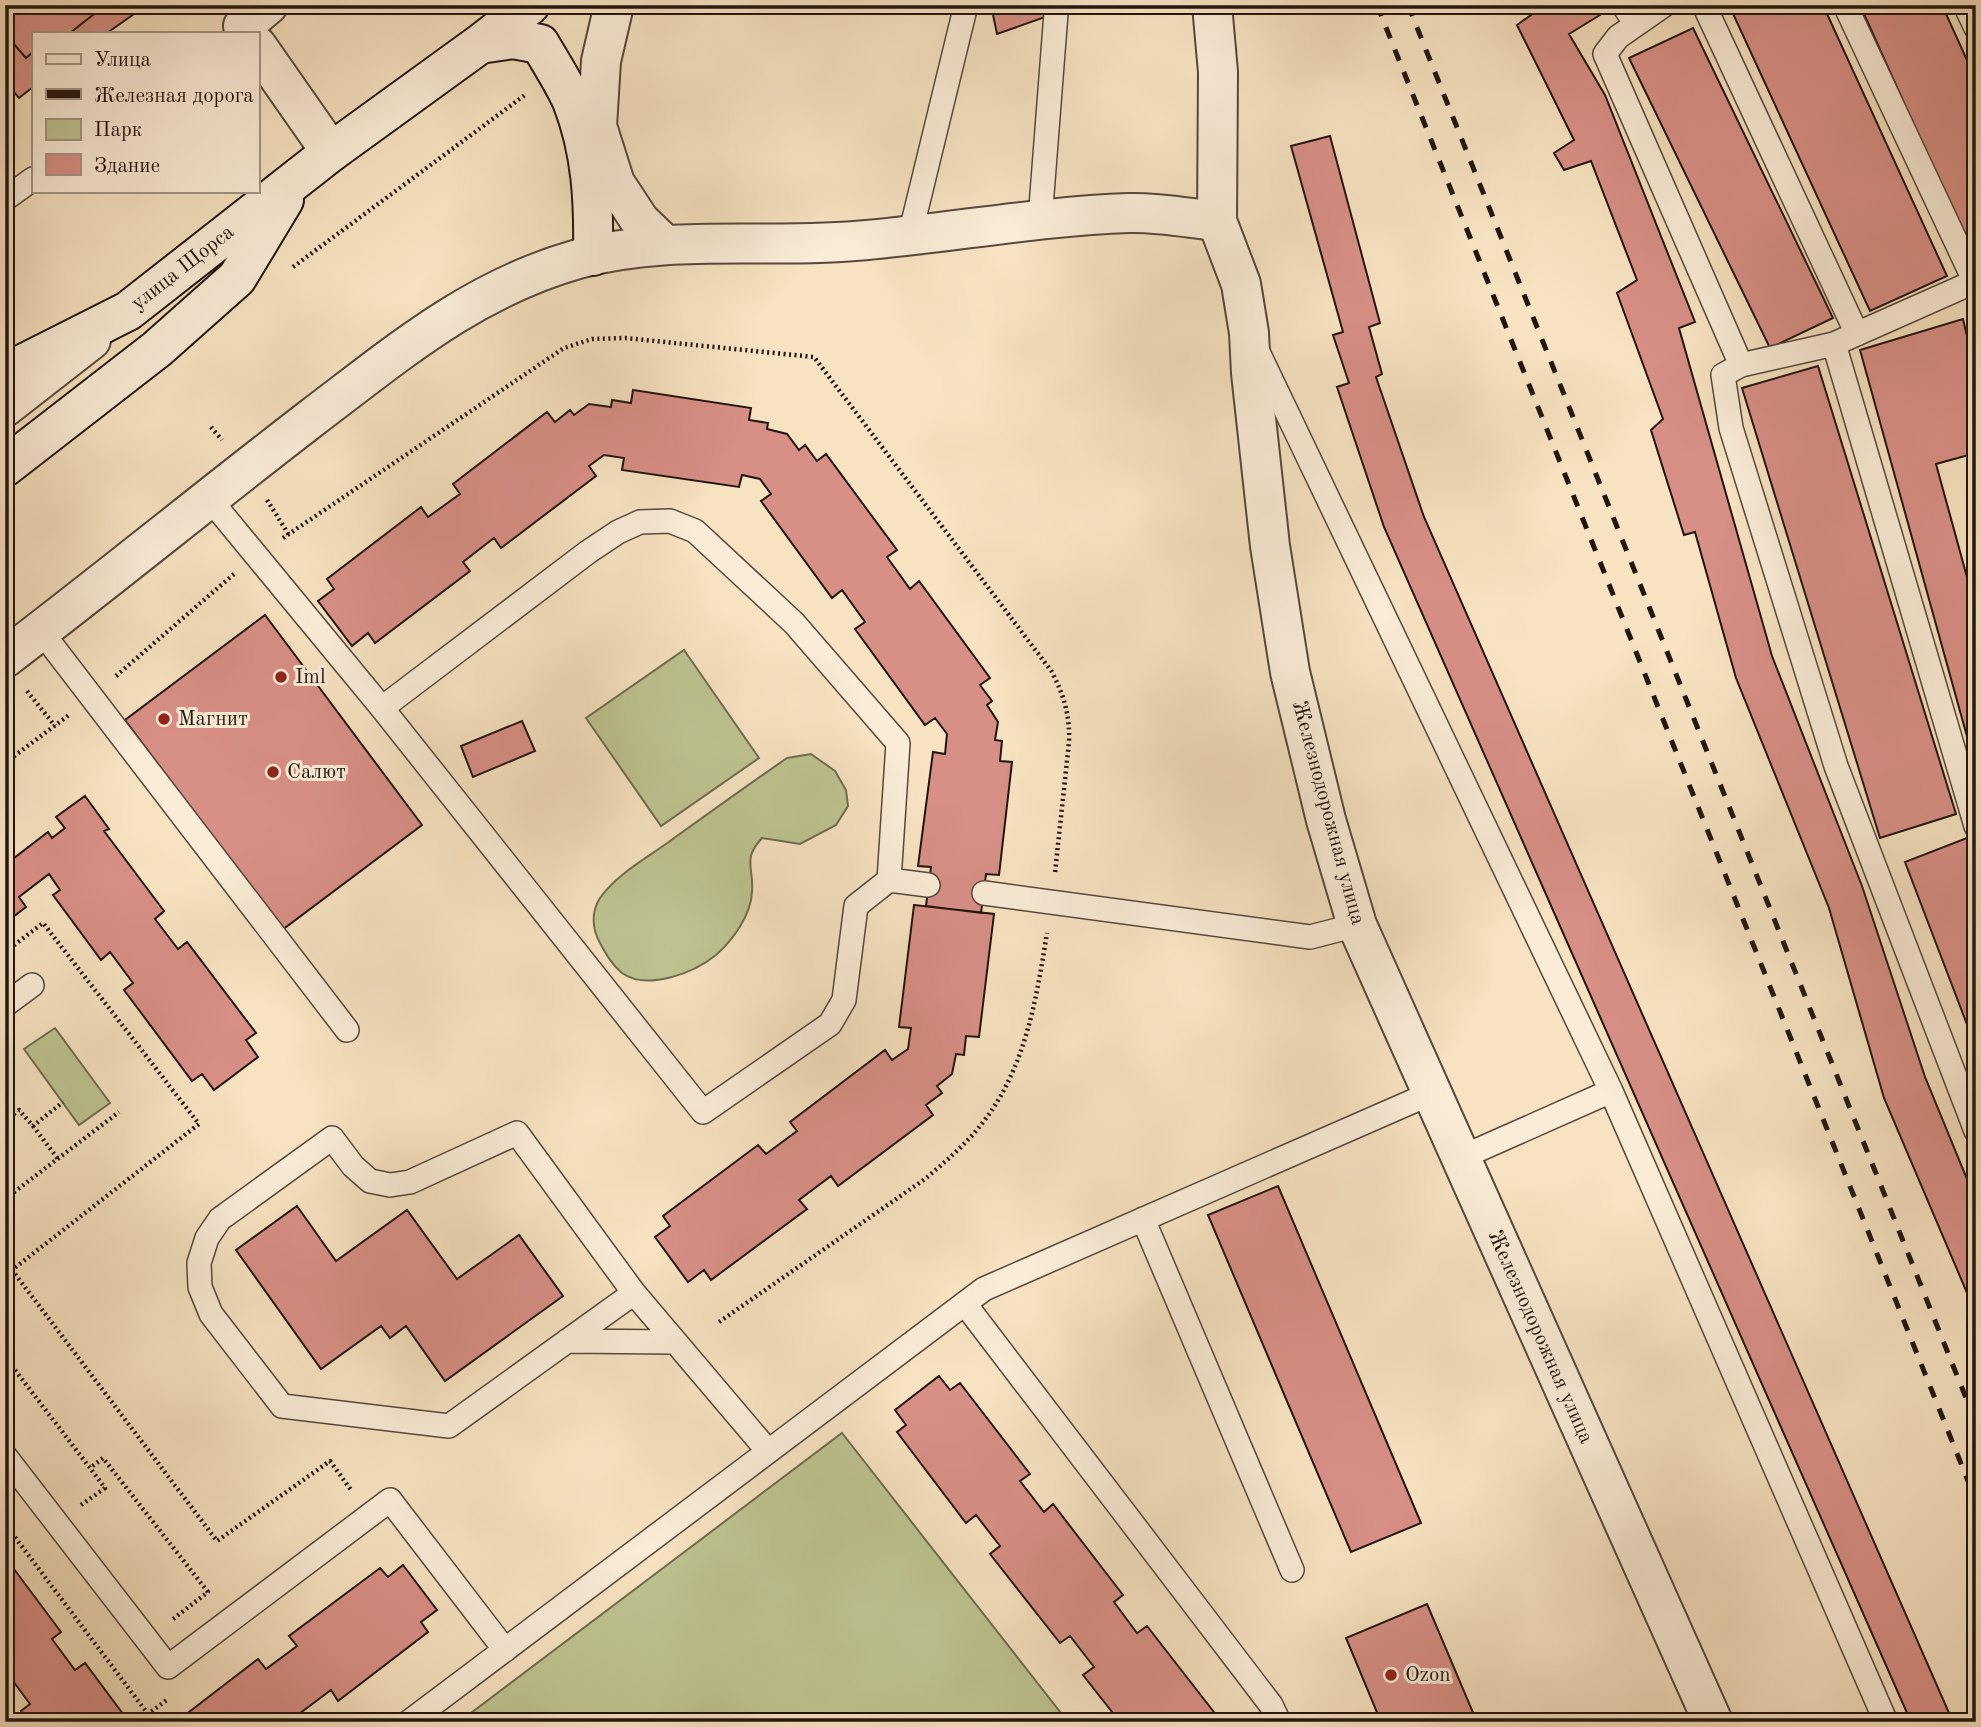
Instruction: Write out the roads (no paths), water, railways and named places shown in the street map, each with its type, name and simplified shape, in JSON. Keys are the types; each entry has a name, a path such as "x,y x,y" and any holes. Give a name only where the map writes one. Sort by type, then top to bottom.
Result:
{"street":[{"name":"улица Щорса","path":"5,407 331,152 530,5"},
{"path":"614,5 601,61 597,126 615,183 640,221 665,245"},
{"name":"Железнодорожная улица","path":"1212,5 1218,72 1217,220 1241,284 1249,333 1270,546 1290,672 1326,820 1357,925 1434,1092 1460,1158 1713,1722"},
{"path":"480,44 513,39 540,44 571,100 585,141 592,178 593,256"},
{"path":"259,43 331,152"},
{"path":"5,467 157,349 237,278 296,180"},
{"path":"13,671 41,632 208,497 429,328 476,300 526,277 593,256 665,245 864,241 1040,220 1133,213 1217,220"},
{"path":"5,373 128,311"}],"lane":[{"path":"910,235 967,5"},
{"path":"1623,5 1636,24"},
{"path":"1664,5 1618,37 1605,54 1741,365"},
{"path":"1704,5 1857,334"},
{"path":"1845,5 1975,280 1834,344 1741,365 1723,375 1731,428 1836,766 1976,1131"},
{"path":"1965,5 1976,28"},
{"path":"1040,220 1056,13"},
{"path":"5,199 32,180"},
{"path":"1249,333 1611,1091 1885,1722"},
{"path":"1834,344 1976,826"},
{"path":"208,497 382,708 704,1112 830,1024 844,1000 856,906 889,880 928,885"},
{"path":"382,708 618,532 640,522 670,520 695,531 794,623 898,743 889,880"},
{"path":"41,632 346,1030"},
{"path":"984,893 1310,937 1357,925"},
{"path":"5,1005 32,985"},
{"path":"1460,1158 1611,1091"},
{"path":"409,1722 984,1289 1434,1092"},
{"path":"634,1293 449,1426 282,1406 211,1314 200,1287 199,1263 207,1238 220,1219 332,1138 353,1166 370,1181 390,1185 410,1182 517,1133 634,1293 768,1451"},
{"path":"1143,1219 1292,1570"},
{"path":"965,1304 1271,1705 1279,1722"},
{"path":"566,1341 675,1342"},
{"path":"5,1456 168,1667 390,1500 505,1650"}],"railway":[{"path":"1377,5 1976,1501"},
{"path":"1408,5 1976,1423"}],"place":[{"name":"Iml","path":"281,677"},
{"name":"Магнит","path":"164,719"},
{"name":"Салют","path":"273,772"},
{"name":"Ozon","path":"1391,1675"}]}
